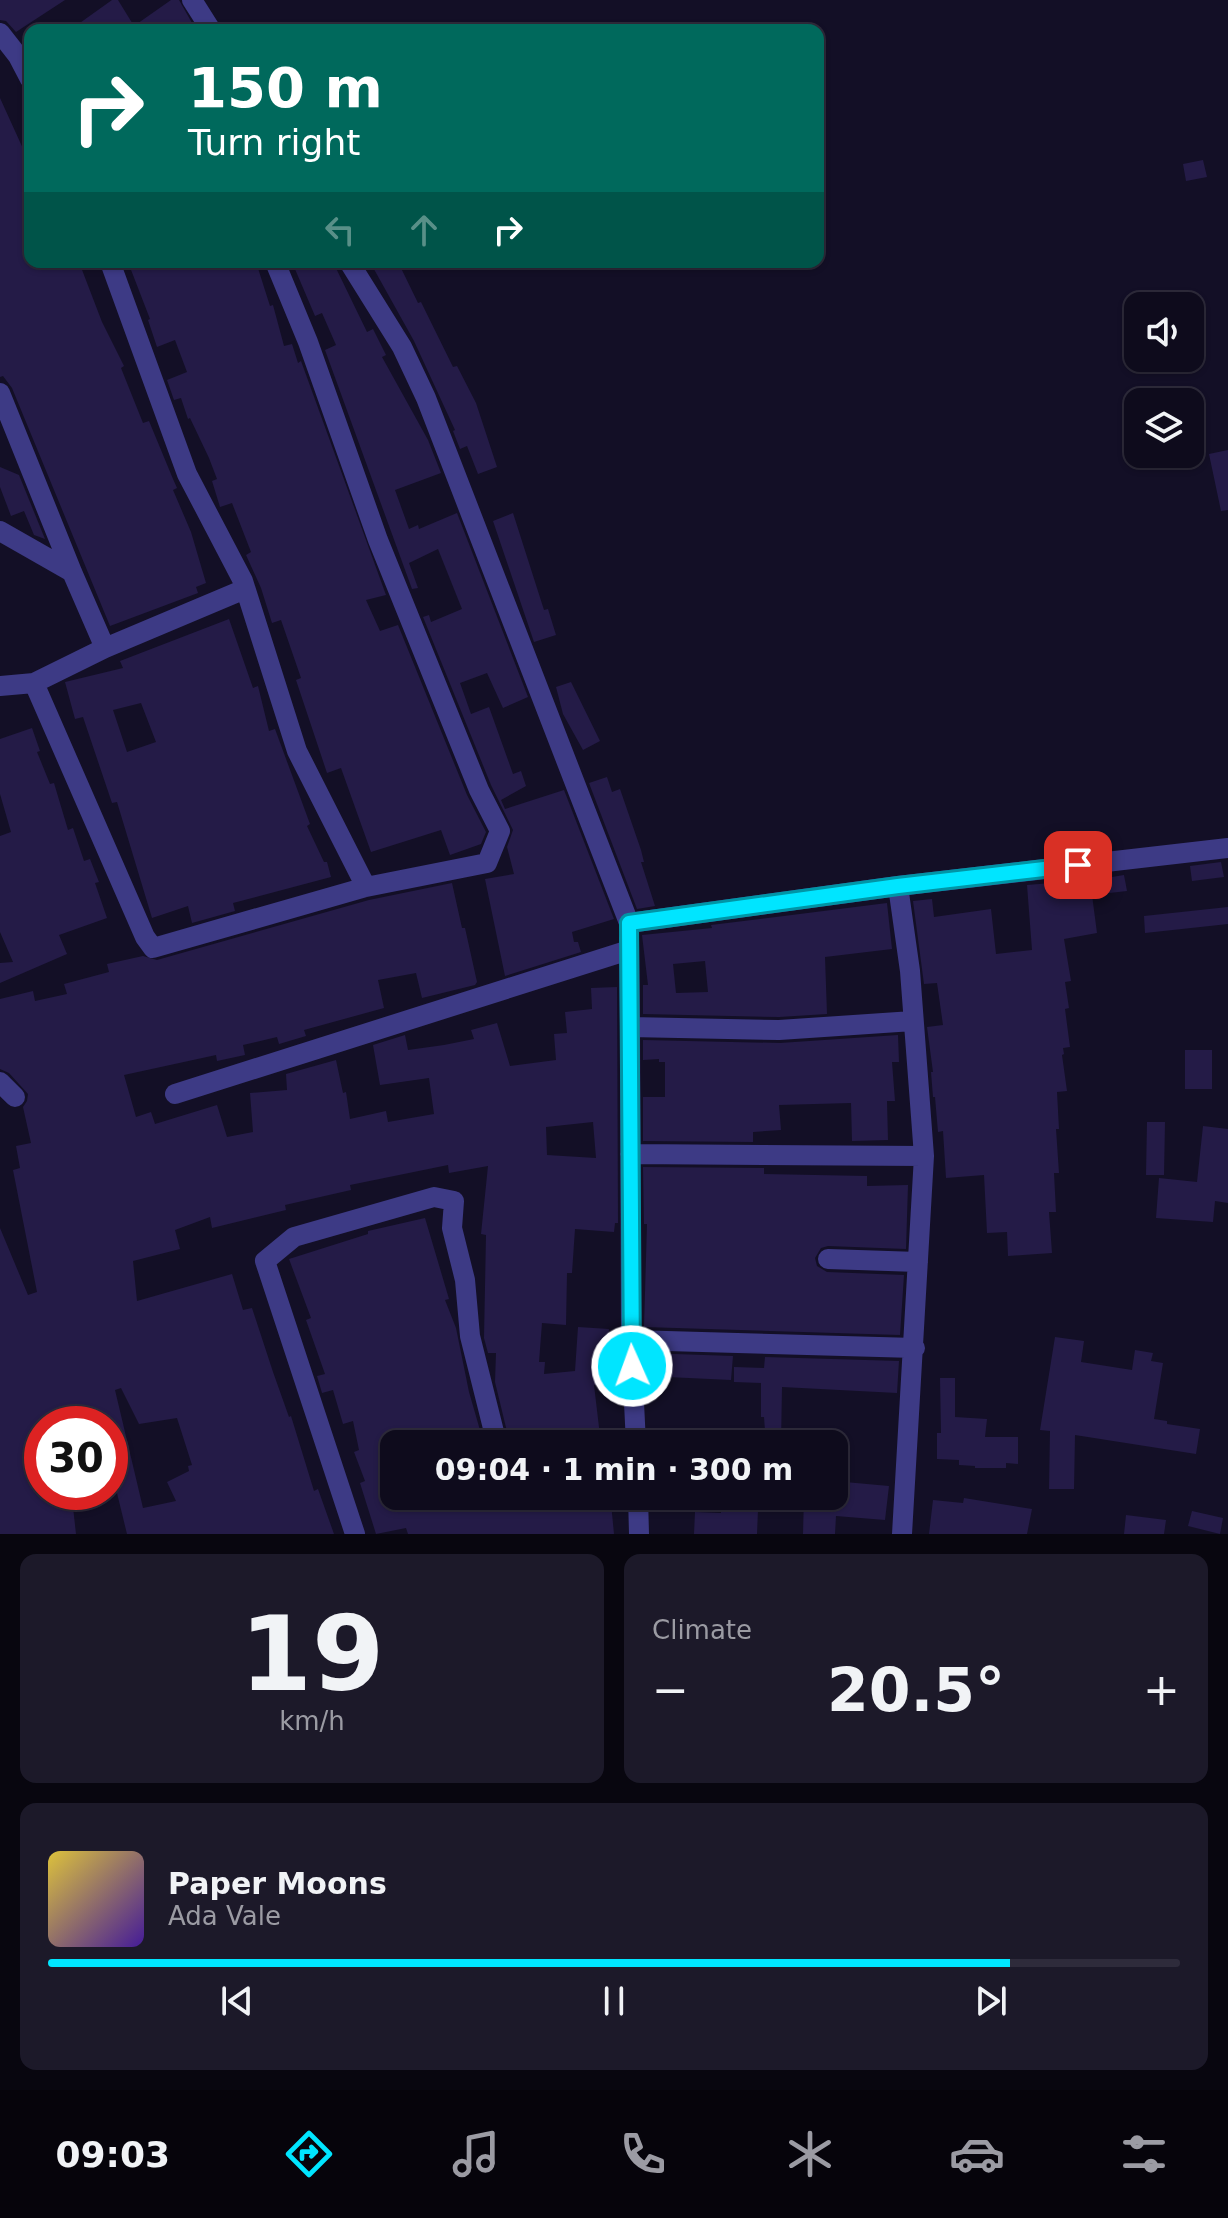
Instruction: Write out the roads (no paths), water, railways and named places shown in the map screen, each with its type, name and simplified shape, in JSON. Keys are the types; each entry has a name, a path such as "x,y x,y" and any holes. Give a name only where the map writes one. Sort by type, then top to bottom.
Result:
{"street":[{"path":"192,0 207,24"},
{"path":"0,33 24,68"},
{"path":"112,268 187,474 245,589 297,751 366,887"},
{"path":"34,683 145,937 153,948 366,887 487,863 500,831 479,790 378,540 308,342 277,268"},
{"path":"353,268 402,347 426,398 629,923 631,1340 635,1430"},
{"path":"0,393 105,648"},
{"path":"0,531 72,572"},
{"path":"0,686 34,683 105,648 245,589"},
{"path":"629,923 898,886 1228,848"},
{"path":"898,886 910,971 924,1156 902,1534"},
{"path":"175,1094 629,950"},
{"path":"630,1027 779,1030 913,1021"},
{"path":"630,1154 924,1156"},
{"path":"355,1534 265,1261 294,1237 434,1197 454,1201 452,1228 465,1280 470,1336 494,1430"},
{"path":"828,1259 918,1262"},
{"path":"631,1340 915,1348"},
{"path":"638,1510 639,1534"}]}
